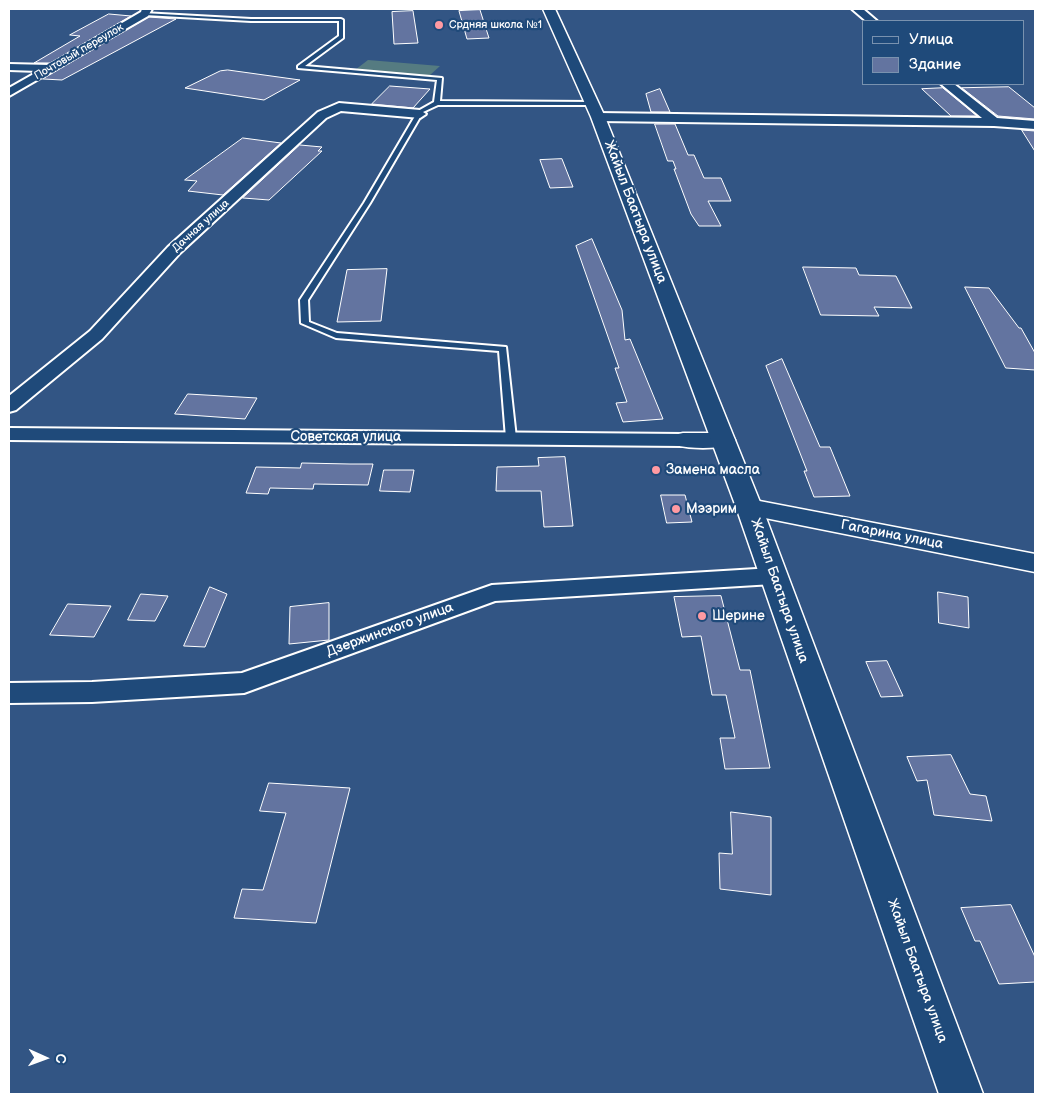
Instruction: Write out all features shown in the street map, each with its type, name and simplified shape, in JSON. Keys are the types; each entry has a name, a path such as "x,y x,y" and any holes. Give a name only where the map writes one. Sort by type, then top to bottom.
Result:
{"main road":[{"name":"Жайыл Баатыра улица","path":"549,9 595,110 749,507 961,1094"},
{"path":"683,440 723,440"},
{"name":"Гагарина улица","path":"749,507 1035,563"}],"street":[{"path":"857,9 871,20"},
{"name":"Почтовый переулок","path":"9,93 146,11"},
{"path":"9,67 53,68"},
{"path":"948,85 994,122"},
{"name":"Дачная улица","path":"9,406 96,335 174,250 322,115 339,107 420,114"},
{"path":"595,110 994,122 1035,125"},
{"name":"Советская улица","path":"9,434 683,440"},
{"name":"Дзержинского улица","path":"9,692 92,692 244,683 492,594 773,576"}],"lane":[{"path":"146,11 251,20 341,20 341,37 300,67 440,79 437,102"},
{"path":"511,438 503,349 336,335 305,323 304,300 367,203 420,114 437,102 595,110"}],"green space":[{"path":"368,60 440,66 429,76 355,70"}],"building":[{"path":"480,10 489,38 467,39 459,11"},
{"path":"413,11 418,43 394,44 392,12"},
{"path":"109,14 131,16 50,63 34,63 80,36 70,35"},
{"path":"149,17 176,19 62,80 43,79"},
{"path":"228,70 300,80 264,100 185,88 220,71"},
{"path":"390,86 430,89 413,108 372,104"},
{"path":"1009,87 1035,108 1035,119 998,116 962,88"},
{"path":"943,88 977,116 951,116 922,89"},
{"path":"660,89 670,112 651,112 646,94"},
{"path":"655,124 675,124 688,155 694,155 704,178 721,178 731,201 708,201 721,226 699,226 691,214 674,169 676,169 673,161 668,161"},
{"path":"1022,130 1035,131 1035,151"},
{"path":"243,138 281,143 223,195 188,191 197,181 185,180"},
{"path":"300,145 322,147 318,151 322,151 269,200 243,198"},
{"path":"562,159 573,187 550,188 540,160"},
{"path":"592,239 622,310 625,340 630,339 663,419 623,422 616,403 627,402 615,368 619,368 576,246"},
{"path":"803,267 856,268 859,275 896,276 912,308 874,307 879,316 821,315"},
{"path":"387,269 381,321 337,322 347,270"},
{"path":"965,287 989,288 1019,328 1021,328 1035,353 1035,370 1006,368"},
{"path":"782,359 820,447 830,447 850,496 814,497 804,471 807,471 766,366"},
{"path":"188,394 257,398 245,419 175,414"},
{"path":"565,457 573,526 544,527 541,491 496,491 497,467 539,466 538,458"},
{"path":"302,463 373,464 368,485 314,484 313,489 270,488 268,494 246,493 256,467 300,468"},
{"path":"384,470 414,470 410,492 380,491"},
{"name":"Мээрим","path":"661,495 685,495 692,522 667,523"},
{"path":"210,587 227,594 205,647 184,646"},
{"path":"938,592 968,597 969,628 939,623"},
{"path":"141,594 168,596 155,621 128,620"},
{"path":"721,596 740,670 750,670 770,768 725,769 720,738 735,738 726,695 712,695 701,636 682,637 674,597"},
{"path":"329,603 329,640 289,644 290,607"},
{"path":"68,604 111,606 94,637 50,635"},
{"path":"887,661 903,696 881,697 866,662"},
{"path":"951,755 970,794 986,796 992,821 934,815 927,780 917,781 907,757"},
{"path":"269,783 350,788 316,923 234,918 242,889 263,890 286,813 260,811"},
{"path":"731,812 771,817 771,895 720,889 719,853 732,854"},
{"path":"1011,905 1035,957 1035,982 999,984 980,941 975,941 961,908"}],"place":[{"name":"Срдняя школа №1","path":"439,25"},
{"name":"Замена масла","path":"656,470"},
{"name":"Мээрим","path":"676,509"},
{"name":"Шерине","path":"702,616"}]}
